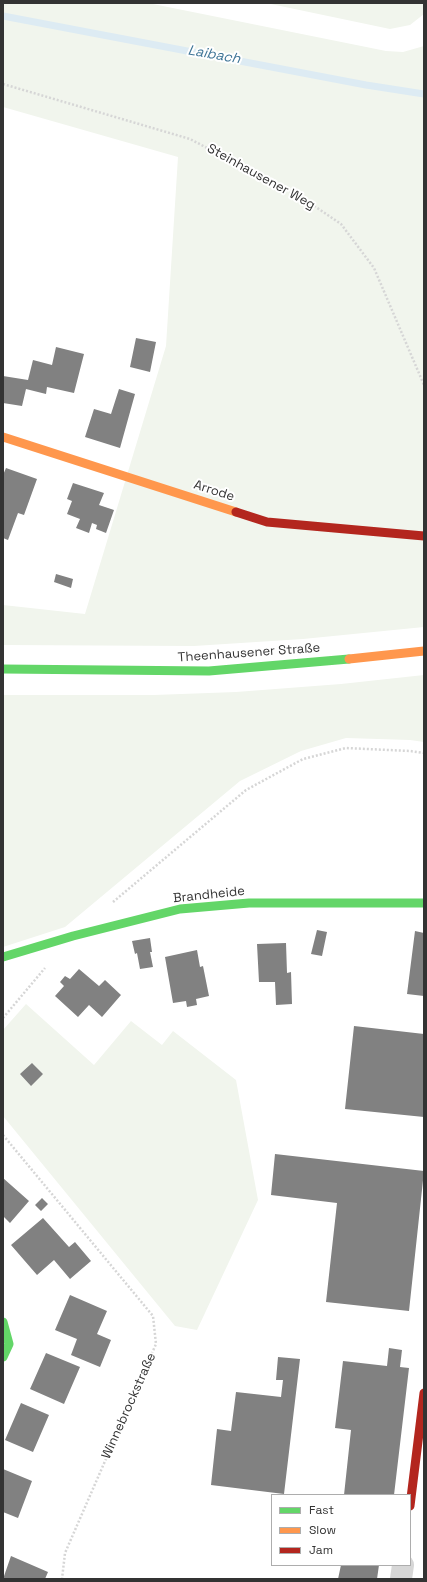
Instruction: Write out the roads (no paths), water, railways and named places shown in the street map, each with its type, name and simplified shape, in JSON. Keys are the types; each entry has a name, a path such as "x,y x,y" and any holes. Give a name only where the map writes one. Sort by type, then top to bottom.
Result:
{"street":[{"name":"Arrode","path":"3,437 267,522 405,536 424,536"},
{"name":"Theenhausener Straße","path":"3,669 209,671 396,655 424,651"},
{"name":"Brandheide","path":"3,957 72,936 180,909 248,903 424,903"},
{"path":"3,1322 9,1344 3,1357"},
{"path":"411,1498 424,1393"},
{"path":"401,1579 403,1566"}],"waterway":[{"name":"Laibach","path":"3,16 366,85 424,94"}]}
